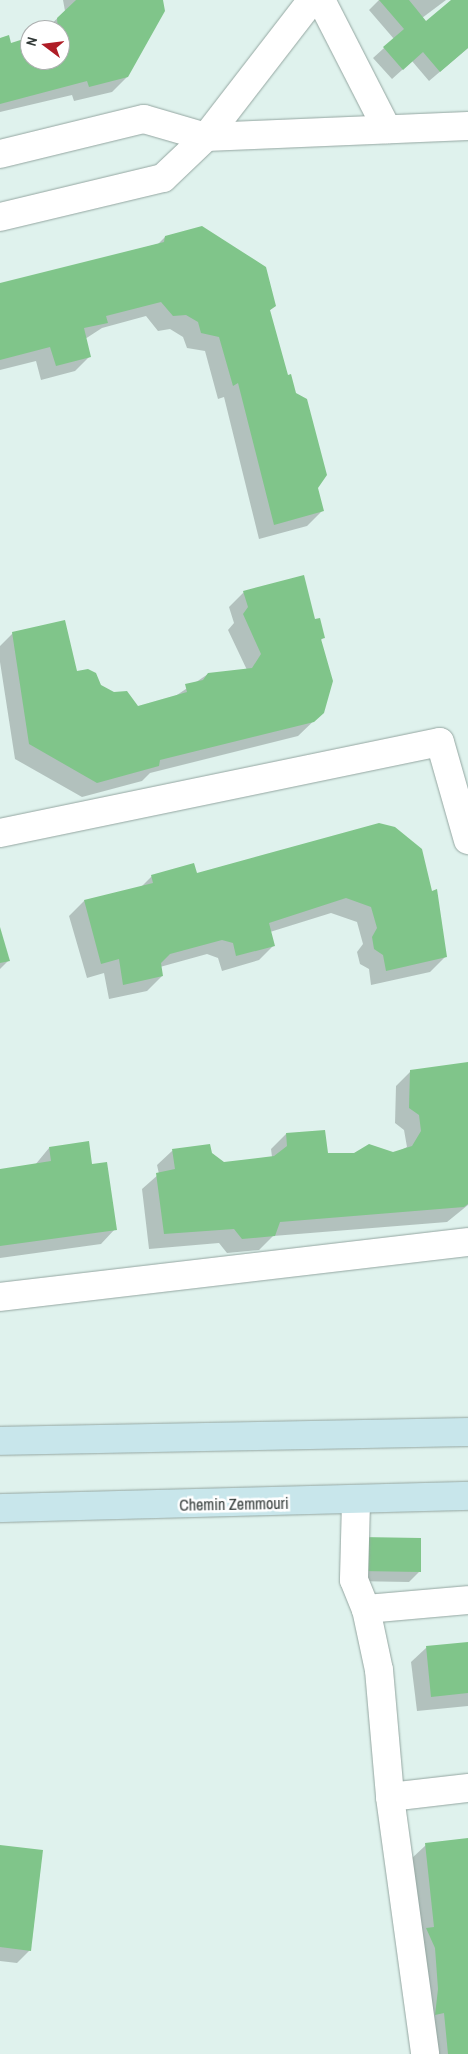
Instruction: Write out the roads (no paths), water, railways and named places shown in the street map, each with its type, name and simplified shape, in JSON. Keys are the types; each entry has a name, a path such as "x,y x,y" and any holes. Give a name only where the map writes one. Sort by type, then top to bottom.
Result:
{"street":[{"path":"0,217 163,178 206,137 312,0"},
{"path":"321,0 388,129"},
{"path":"0,154 144,119 206,137 468,126"},
{"path":"0,833 440,742 468,840"},
{"path":"0,1297 468,1242"},
{"path":"0,1441 468,1432"},
{"name":"Chemin Zemmouri","path":"0,1508 356,1502 468,1496"},
{"path":"356,1502 354,1580 366,1609 379,1670 390,1797 425,2054"},
{"path":"366,1609 468,1600"},
{"path":"390,1797 468,1788"}]}
